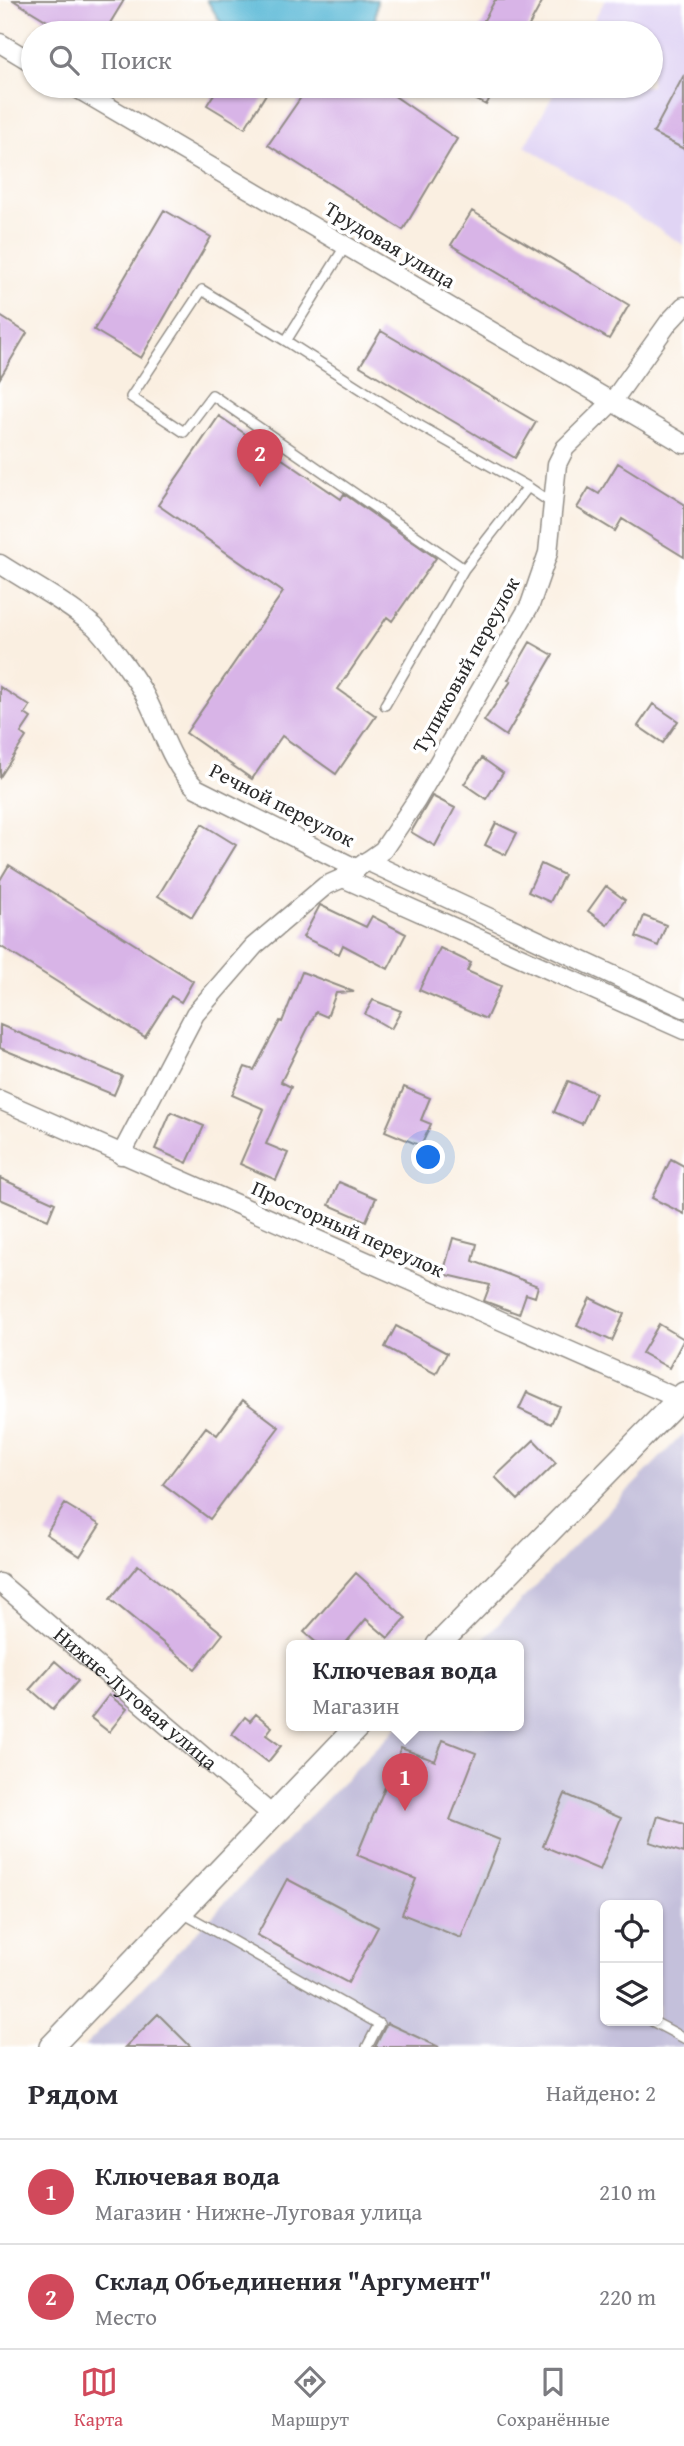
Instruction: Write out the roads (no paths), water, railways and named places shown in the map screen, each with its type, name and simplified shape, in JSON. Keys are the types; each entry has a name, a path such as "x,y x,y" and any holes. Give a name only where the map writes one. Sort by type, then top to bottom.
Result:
{"street":[{"path":"0,43 21,56"},
{"name":"Трудовая улица","path":"94,98 684,444"},
{"name":"Тупиковый переулок","path":"121,1154 195,1014 254,946 325,886 383,850 416,801 530,604 548,553 557,464 565,448 612,402 668,322 684,306"},
{"name":"Речной переулок","path":"0,564 70,608 96,628 142,691 173,758 184,777 196,788 356,869"},
{"path":"356,869 684,1007"},
{"path":"356,869 684,1030"},
{"name":"Просторный переулок","path":"0,1100 682,1396"},
{"path":"443,1640 682,1396"},
{"name":"Нижне-Луговая улица","path":"0,1583 271,1814"},
{"path":"51,2047 353,1731"}],"lane":[{"path":"286,341 346,245"},
{"path":"464,569 212,395 184,432 131,397 202,290 408,419 528,487 554,505"},
{"path":"385,705 464,569 528,487"},
{"path":"180,1911 379,2024 368,2047"},
{"path":"661,2026 684,2038"}],"water":[{"path":"207,0 377,0 374,21 220,21"}],"place":[{"name":"Склад Объединения \"Аргумент\"","path":"260,487"},
{"name":"Ключевая вода","path":"405,1811"}]}
